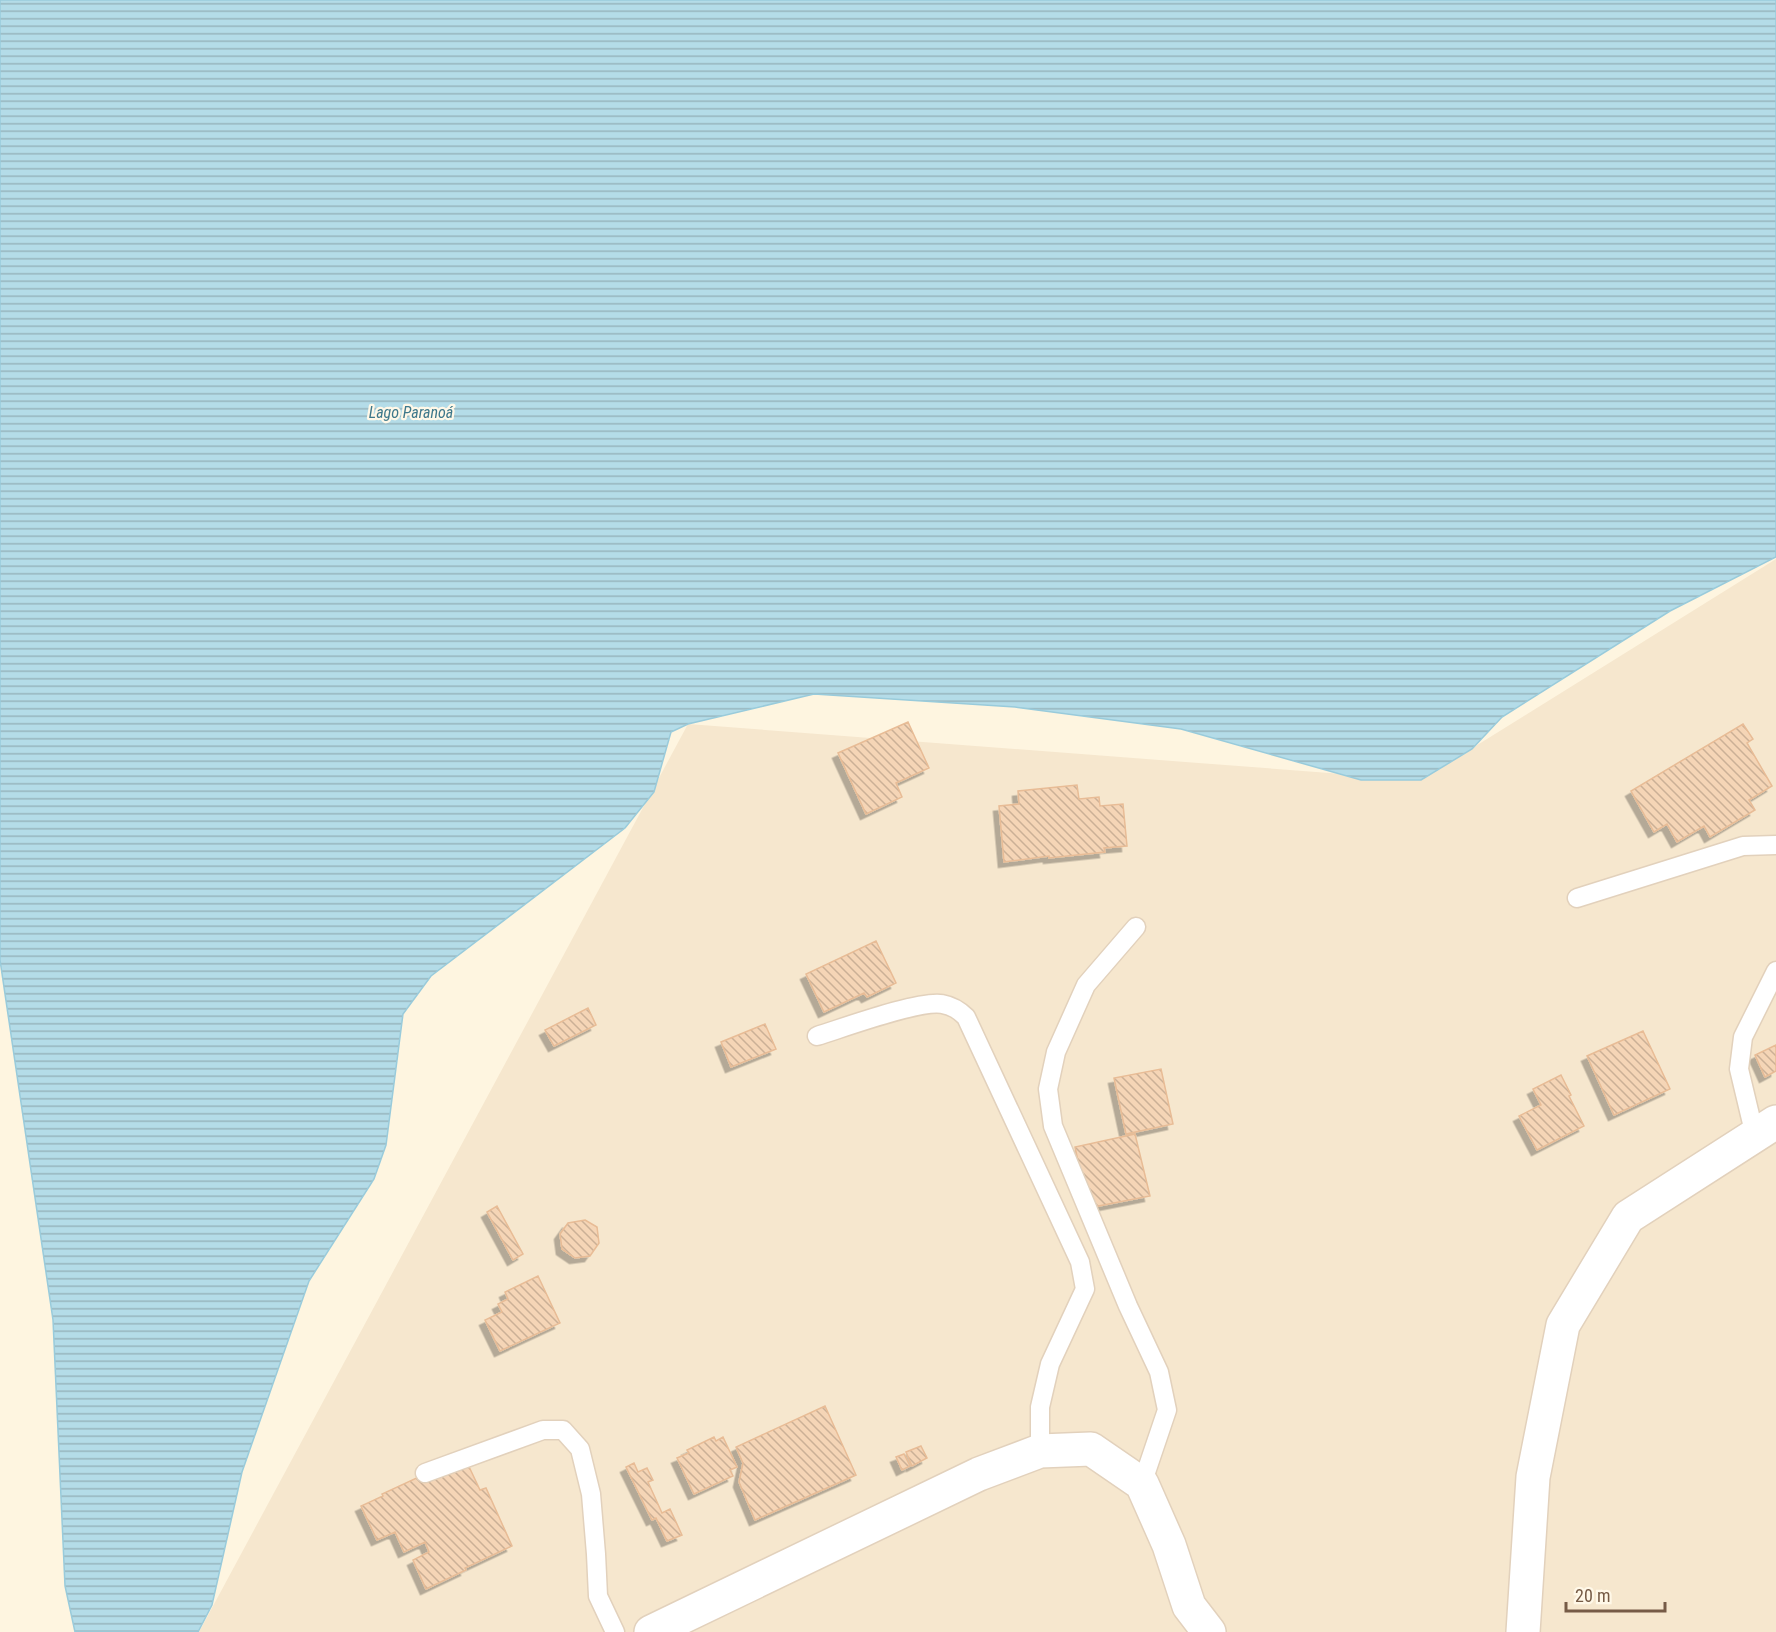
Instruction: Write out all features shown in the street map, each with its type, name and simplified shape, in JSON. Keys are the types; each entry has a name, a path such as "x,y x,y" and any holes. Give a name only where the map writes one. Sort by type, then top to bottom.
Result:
{"street":[{"path":"1522,1632 1533,1477 1563,1325 1628,1217 1765,1129"},
{"path":"651,1632 979,1474 1040,1451 1091,1449 1142,1484 1169,1545 1189,1606 1209,1632"}],"lane":[{"path":"1577,898 1743,846 1776,845"},
{"path":"1136,927 1086,985 1056,1052 1048,1089 1053,1126 1128,1306 1159,1372 1167,1410 1142,1484"},
{"path":"1765,1129 1739,1069 1743,1037 1776,971"},
{"path":"817,1036 920,1005 940,1003 948,1005 955,1007 966,1017 1080,1262 1085,1288 1050,1364 1040,1407 1040,1451"},
{"path":"425,1473 543,1430 563,1430 580,1449 591,1494 598,1596 615,1632"}],"shaded area":[{"path":"1776,559 1776,1632 199,1632 688,724 1421,780"}],"water":[{"name":"Lago Paranoá","path":"0,0 1776,0 1776,557 1670,611 1502,717 1472,749 1421,780 1361,780 1181,729 1015,707 814,694 688,724 671,732 654,792 625,828 431,976 403,1014 386,1145 374,1179 309,1281 242,1472 212,1605 198,1632 75,1632 65,1586 53,1320 0,960"}],"building":[{"path":"908,722 929,768 896,783 902,797 866,814 838,753"},
{"path":"1743,724 1753,739 1747,743 1772,786 1749,800 1755,810 1710,837 1704,826 1677,842 1667,824 1654,832 1631,791"},
{"path":"1077,785 1079,799 1099,797 1100,806 1123,804 1127,846 1104,848 1105,852 1004,862 999,806 1019,804 1018,791"},
{"path":"876,941 896,983 867,997 864,993 824,1012 806,974"},
{"path":"588,1008 596,1025 554,1046 545,1030"},
{"path":"765,1024 776,1049 731,1067 721,1042"},
{"path":"1643,1031 1670,1089 1614,1115 1587,1056"},
{"path":"1776,1045 1776,1071 1765,1077 1755,1055"},
{"path":"1161,1069 1173,1124 1126,1134 1114,1078"},
{"path":"1561,1075 1584,1126 1537,1150 1519,1116 1541,1105 1533,1089"},
{"path":"1135,1134 1150,1196 1088,1208 1075,1147"},
{"path":"497,1206 523,1254 513,1260 487,1212"},
{"path":"585,1220 597,1227 599,1243 590,1256 575,1258 562,1249 560,1234 568,1223"},
{"path":"538,1276 560,1323 500,1351 485,1320 502,1312 498,1304 508,1299 505,1292"},
{"path":"825,1406 856,1475 755,1520 739,1482 743,1463 736,1447"},
{"path":"714,1437 716,1441 723,1437 737,1467 730,1470 733,1476 694,1494 677,1458 689,1453 687,1450"},
{"path":"921,1446 927,1458 912,1466 906,1452"},
{"path":"904,1454 910,1466 902,1470 896,1457"},
{"path":"464,1456 480,1490 486,1488 512,1546 426,1589 413,1560 429,1552 425,1542 404,1552 395,1532 377,1540 361,1506"},
{"path":"634,1463 638,1472 647,1468 653,1480 648,1482 662,1513 670,1509 682,1535 667,1541 656,1518 652,1520 626,1467"}]}
